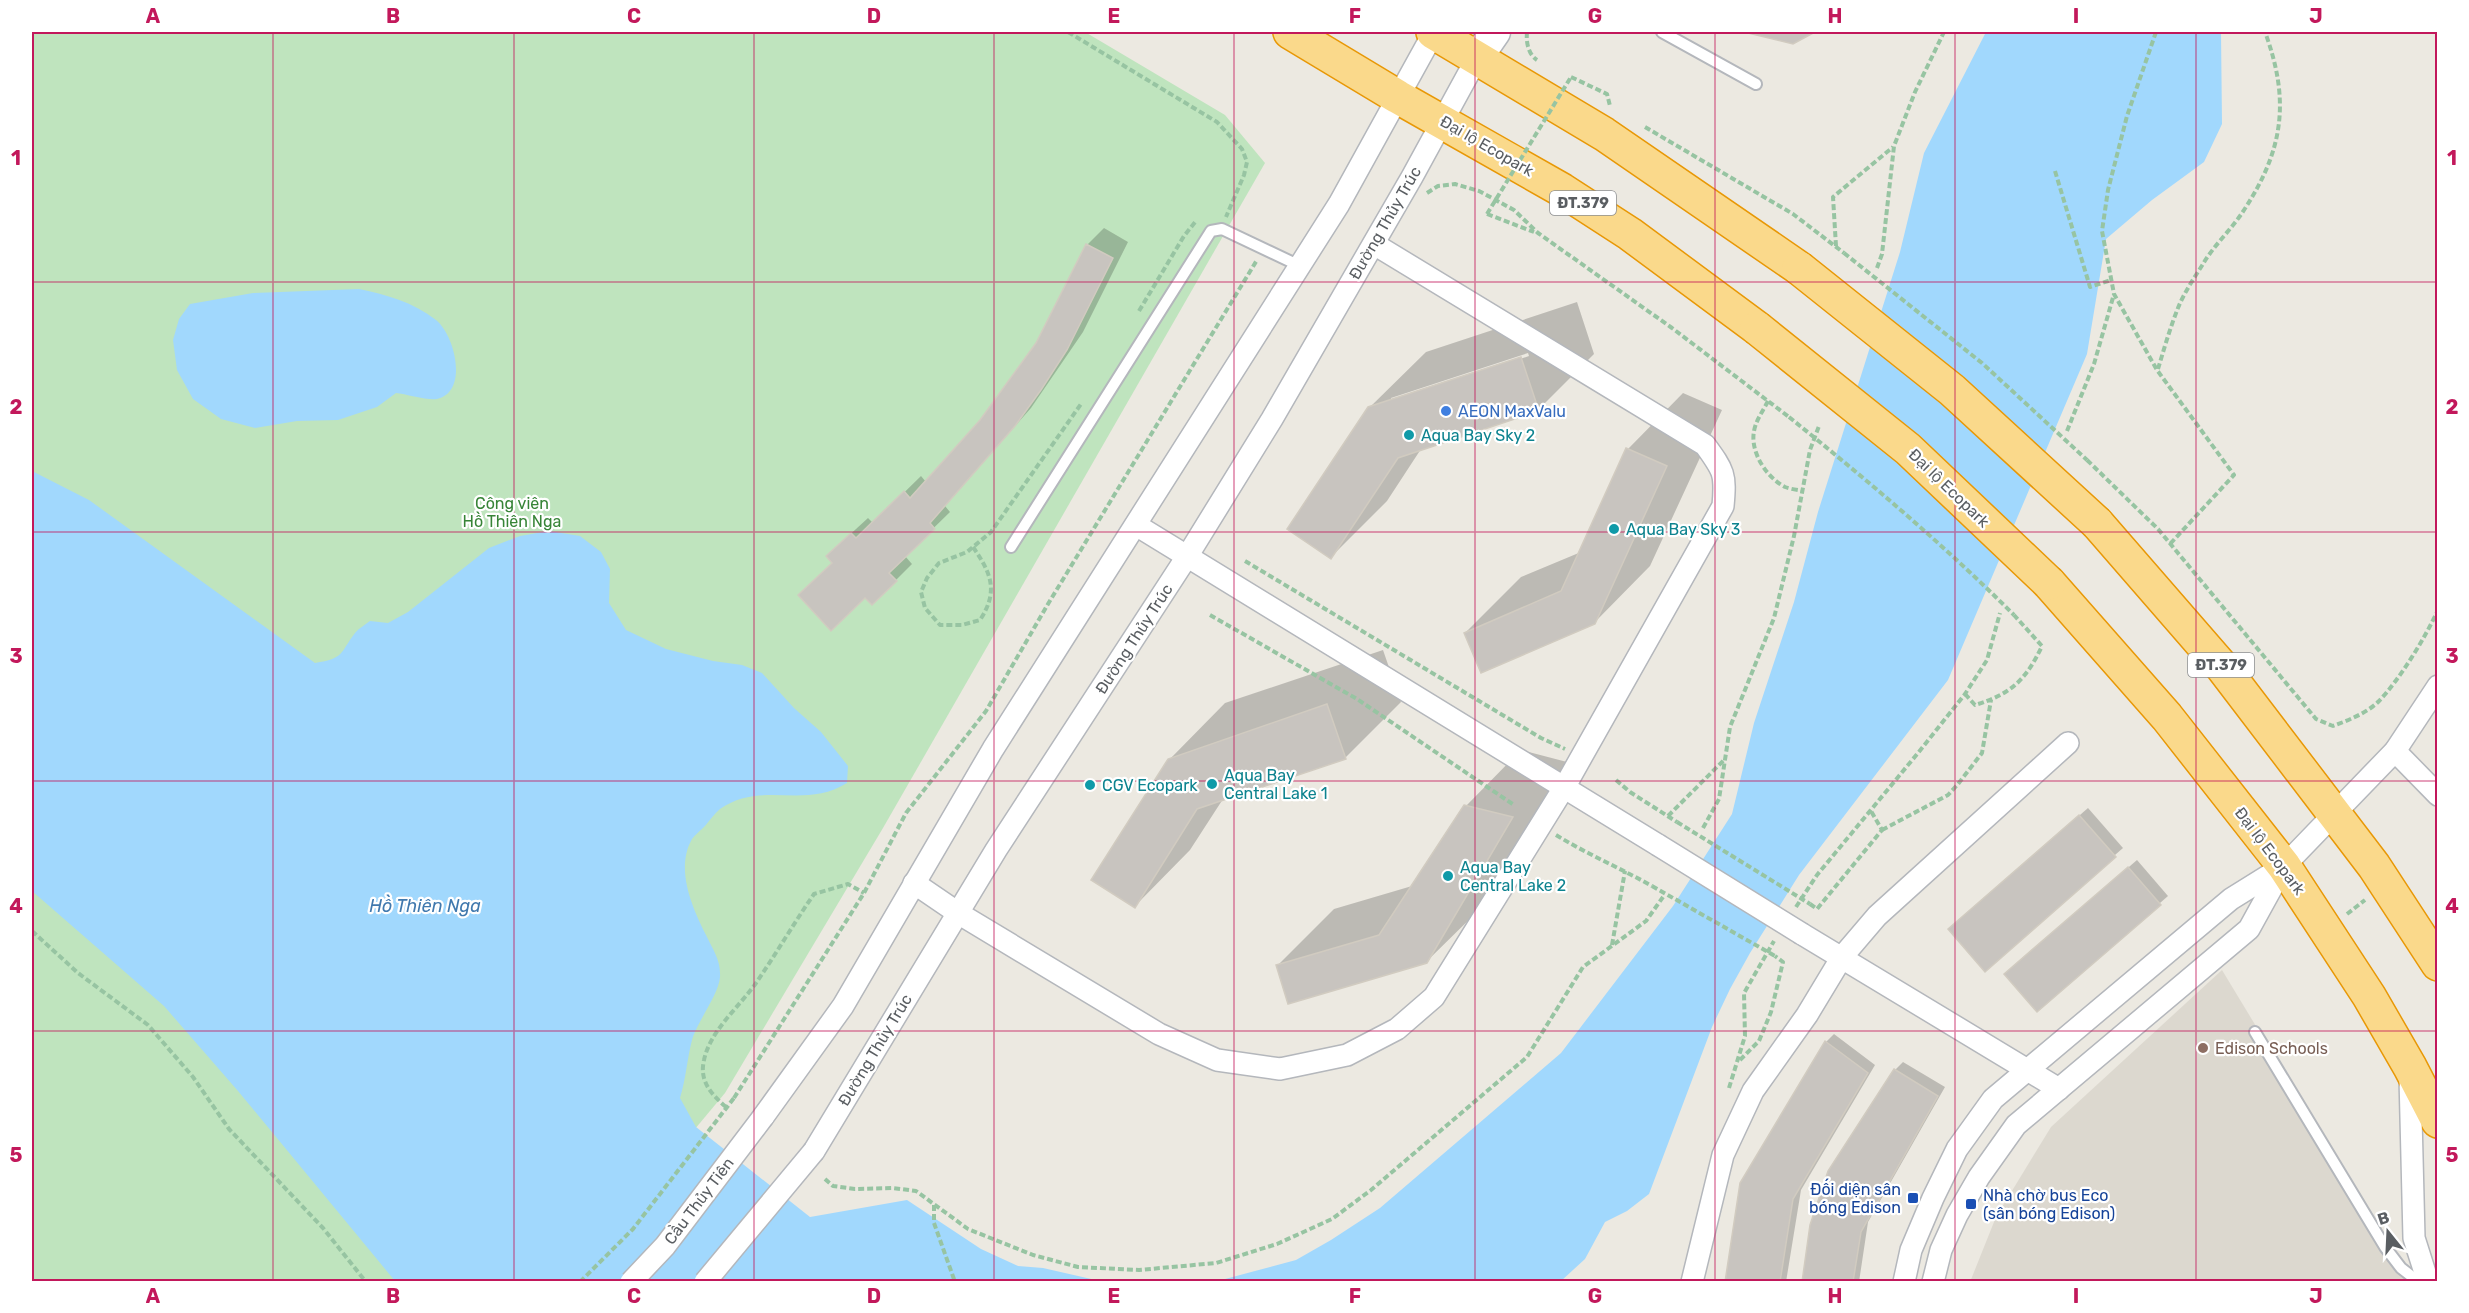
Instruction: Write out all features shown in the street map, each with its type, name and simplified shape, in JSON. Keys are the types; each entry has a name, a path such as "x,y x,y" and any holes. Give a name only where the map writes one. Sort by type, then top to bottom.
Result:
{"highway":[{"name":"Đại lộ Ecopark","path":"1290,32 1398,97 1562,190 1630,234 1757,328 1908,449 2049,584 2167,717 2284,866 2368,996 2410,1067 2438,1121"},
{"name":"ĐT.379","path":"1434,32 1604,134 1799,268 1952,390 2097,523 2223,668 2335,814 2387,886 2438,964"}],"main road":[{"path":"1477,58 1495,32"}],"street":[{"path":"1374,244 1705,445 1719,464 1726,480 1724,506 1565,786 1434,997 1397,1029 1347,1055 1280,1069 1217,1060 1159,1034 958,913 914,883 993,749 1339,204 1434,32"},
{"name":"Đường Thủy Trúc","path":"705,1281 814,1151 996,850 1188,555 1272,419 1374,244 1477,58"},
{"path":"1136,525 2059,1089"},
{"path":"1904,1281 1911,1250 1933,1198 1957,1149 1993,1099 2231,899 2284,866 2395,751 2438,686"},
{"path":"1692,1281 1723,1155 1753,1091 1807,1015 1842,957 1876,916 2068,743"},
{"path":"2395,751 2438,795"},
{"path":"1933,1281 1941,1250 1957,1215 1979,1177 2016,1125 2249,928 2284,866"},
{"name":"Cầu Thủy Tiên","path":"631,1281 665,1246 763,1117 843,1006 914,883"},
{"path":"2410,1067 2414,1238 2428,1281"}],"lane":[{"path":"1662,32 1756,84"},
{"path":"1011,547 1211,231 1222,228 1300,266"},
{"path":"2255,1032 2385,1247 2401,1268 2419,1281"}],"path":[{"path":"1068,32 1217,122 1242,149 1247,162 1244,175 1226,218 1218,217"},
{"path":"1527,32 1526,41 1532,57 1541,63"},
{"path":"1877,268 1882,254 1894,147 1915,92 1944,32"},
{"path":"2156,32 2127,116 2108,190 2102,231 2114,294 2157,370 2234,475 2170,544"},
{"path":"2157,370 2178,308 2204,262 2244,211 2268,170 2280,128 2280,93 2273,51 2265,32"},
{"path":"1561,76 1580,88"},
{"path":"1538,233 1487,214 1570,77 1607,94 1610,106"},
{"path":"1600,100 1617,111"},
{"path":"1642,125 1793,214 1982,363 2087,460 2170,544 2313,716 2333,726 2351,720 2378,702 2427,635 2438,610"},
{"path":"1836,247 1833,197 1894,147"},
{"path":"2055,171 2090,287 2111,280"},
{"path":"1426,193 1438,186 1455,184 1479,191 1514,210 1538,233 1672,328 1789,417 1893,501 1967,567 2042,646 2030,670 2019,683 1991,700 1975,705 1965,694"},
{"path":"1135,318 1184,236 1197,221 1204,218"},
{"path":"580,1281 633,1228 734,1098 864,893 906,813 986,711 1048,604 1264,249"},
{"path":"2067,431 2094,364 2114,294"},
{"path":"973,547 988,569 992,589 988,608 980,620 962,625 940,625 925,608 921,592 927,578 939,563 973,547 991,532 1085,398"},
{"path":"1768,401 1756,423 1753,434 1756,456 1768,473 1785,487 1803,491"},
{"path":"1703,828 1719,799 1730,727 1774,618 1810,450 1819,426"},
{"path":"1245,561 1541,738 1566,750"},
{"path":"1210,615 1357,699 1514,805"},
{"path":"1616,780 1630,792 1817,909 1882,830 1948,795 1958,784 1982,753 1991,700"},
{"path":"1668,816 1724,759"},
{"path":"1871,811 1882,830"},
{"path":"1556,835 1586,853 1652,886 1783,962 1771,1012 1759,1041 1738,1061"},
{"path":"1612,946 1625,871"},
{"path":"726,1107 712,1095 704,1078 704,1060 712,1040 755,984 814,894 848,884 864,893"},
{"path":"825,1179 834,1186 855,1189 893,1188 916,1191 968,1229 1033,1255 1078,1267 1139,1270 1216,1263 1277,1244 1332,1219 1371,1190 1527,1057 1583,967 1646,921 1663,897"},
{"path":"2344,916 2366,900"},
{"path":"32,931 78,973 148,1025 193,1077 229,1129 295,1197 366,1281"},
{"path":"934,1204 934,1223 955,1281"}],"shaded area":[{"name":"Edison Schools","path":"2222,970 2398,1261 2407,1281 1970,1282 1996,1217 2051,1127"}],"green space":[{"name":"Công viên Hồ Thiên Nga","path":"32,32 1085,32 1225,115 1265,163 883,828 725,1093 568,1281 32,1281"}],"water":[{"path":"1986,32 2221,32 2222,124 2204,162 2152,200 2106,239 2087,354 1948,680 1799,875 1750,953 1712,1027 1649,1194 1627,1211 1605,1222 1585,1259 1561,1281 1214,1282 1296,1260 1380,1208 1561,1053 1673,906 1732,814 1754,723 1794,602 1818,512 1900,252 1924,153"},
{"path":"359,289 409,304 436,320 443,327 456,362 453,386 447,394 433,399 396,393 377,407 338,420 297,421 255,428 221,419 193,399 177,370 173,340 179,319 190,304 253,293"},
{"name":"Hồ Thiên Nga","path":"32,471 89,500 315,663 337,657 357,631 370,621 388,623 408,612 489,548 520,536 549,531 580,536 601,552 610,569 609,603 626,630 666,649 713,661 742,665 762,673 794,708 821,732 848,766 847,783 831,791 815,794 752,796 736,801 720,809 692,839 685,863 687,888 716,955 720,971 719,984 692,1040 680,1098 696,1127 810,1217 907,1200 981,1249 1018,1266 1043,1268 1100,1281 395,1281 238,1091 164,1006 32,891"}],"building":[{"path":"1744,32 1815,32 1793,44"},
{"path":"1086,244 1113,258 1067,350 1041,390 1015,426 930,523 935,529 889,573 897,581 872,605 865,598 831,631 798,595 832,563 826,556 851,533 856,538 904,491 910,498 980,420 1036,343"},
{"name":"Aqua Bay Sky 2","path":"1521,357 1539,411 1398,458 1331,559 1287,529 1368,407"},
{"name":"Aqua Bay Sky 3","path":"1626,448 1667,466 1595,624 1481,673 1464,633 1561,591"},
{"name":"Aqua Bay Central Lake 1","path":"1327,704 1346,759 1197,809 1135,908 1091,880 1168,759"},
{"name":"Aqua Bay Central Lake 2","path":"1464,805 1513,817 1427,963 1288,1004 1276,965 1379,935"},
{"path":"2079,815 2116,857 1985,972 1948,929"},
{"path":"2128,867 2161,905 2037,1012 2004,974"},
{"path":"1825,1041 1868,1073 1793,1199 1780,1282 1725,1282 1740,1183"},
{"path":"1894,1069 1938,1096 1861,1232 1853,1282 1802,1282 1810,1225 1828,1171"}],"place":[{"name":"AEON MaxValu","path":"1446,411"},
{"name":"Aqua Bay Sky 2","path":"1409,435"},
{"name":"Aqua Bay Sky 3","path":"1614,529"},
{"name":"Aqua Bay Central Lake 1","path":"1212,784"},
{"name":"CGV Ecopark","path":"1090,785"},
{"name":"Aqua Bay Central Lake 2","path":"1448,876"},
{"name":"Edison Schools","path":"2203,1048"},
{"name":"Đối diện sân bóng Edison","path":"1913,1198"},
{"name":"Nhà chờ bus Eco (sân bóng Edison)","path":"1971,1204"}]}
